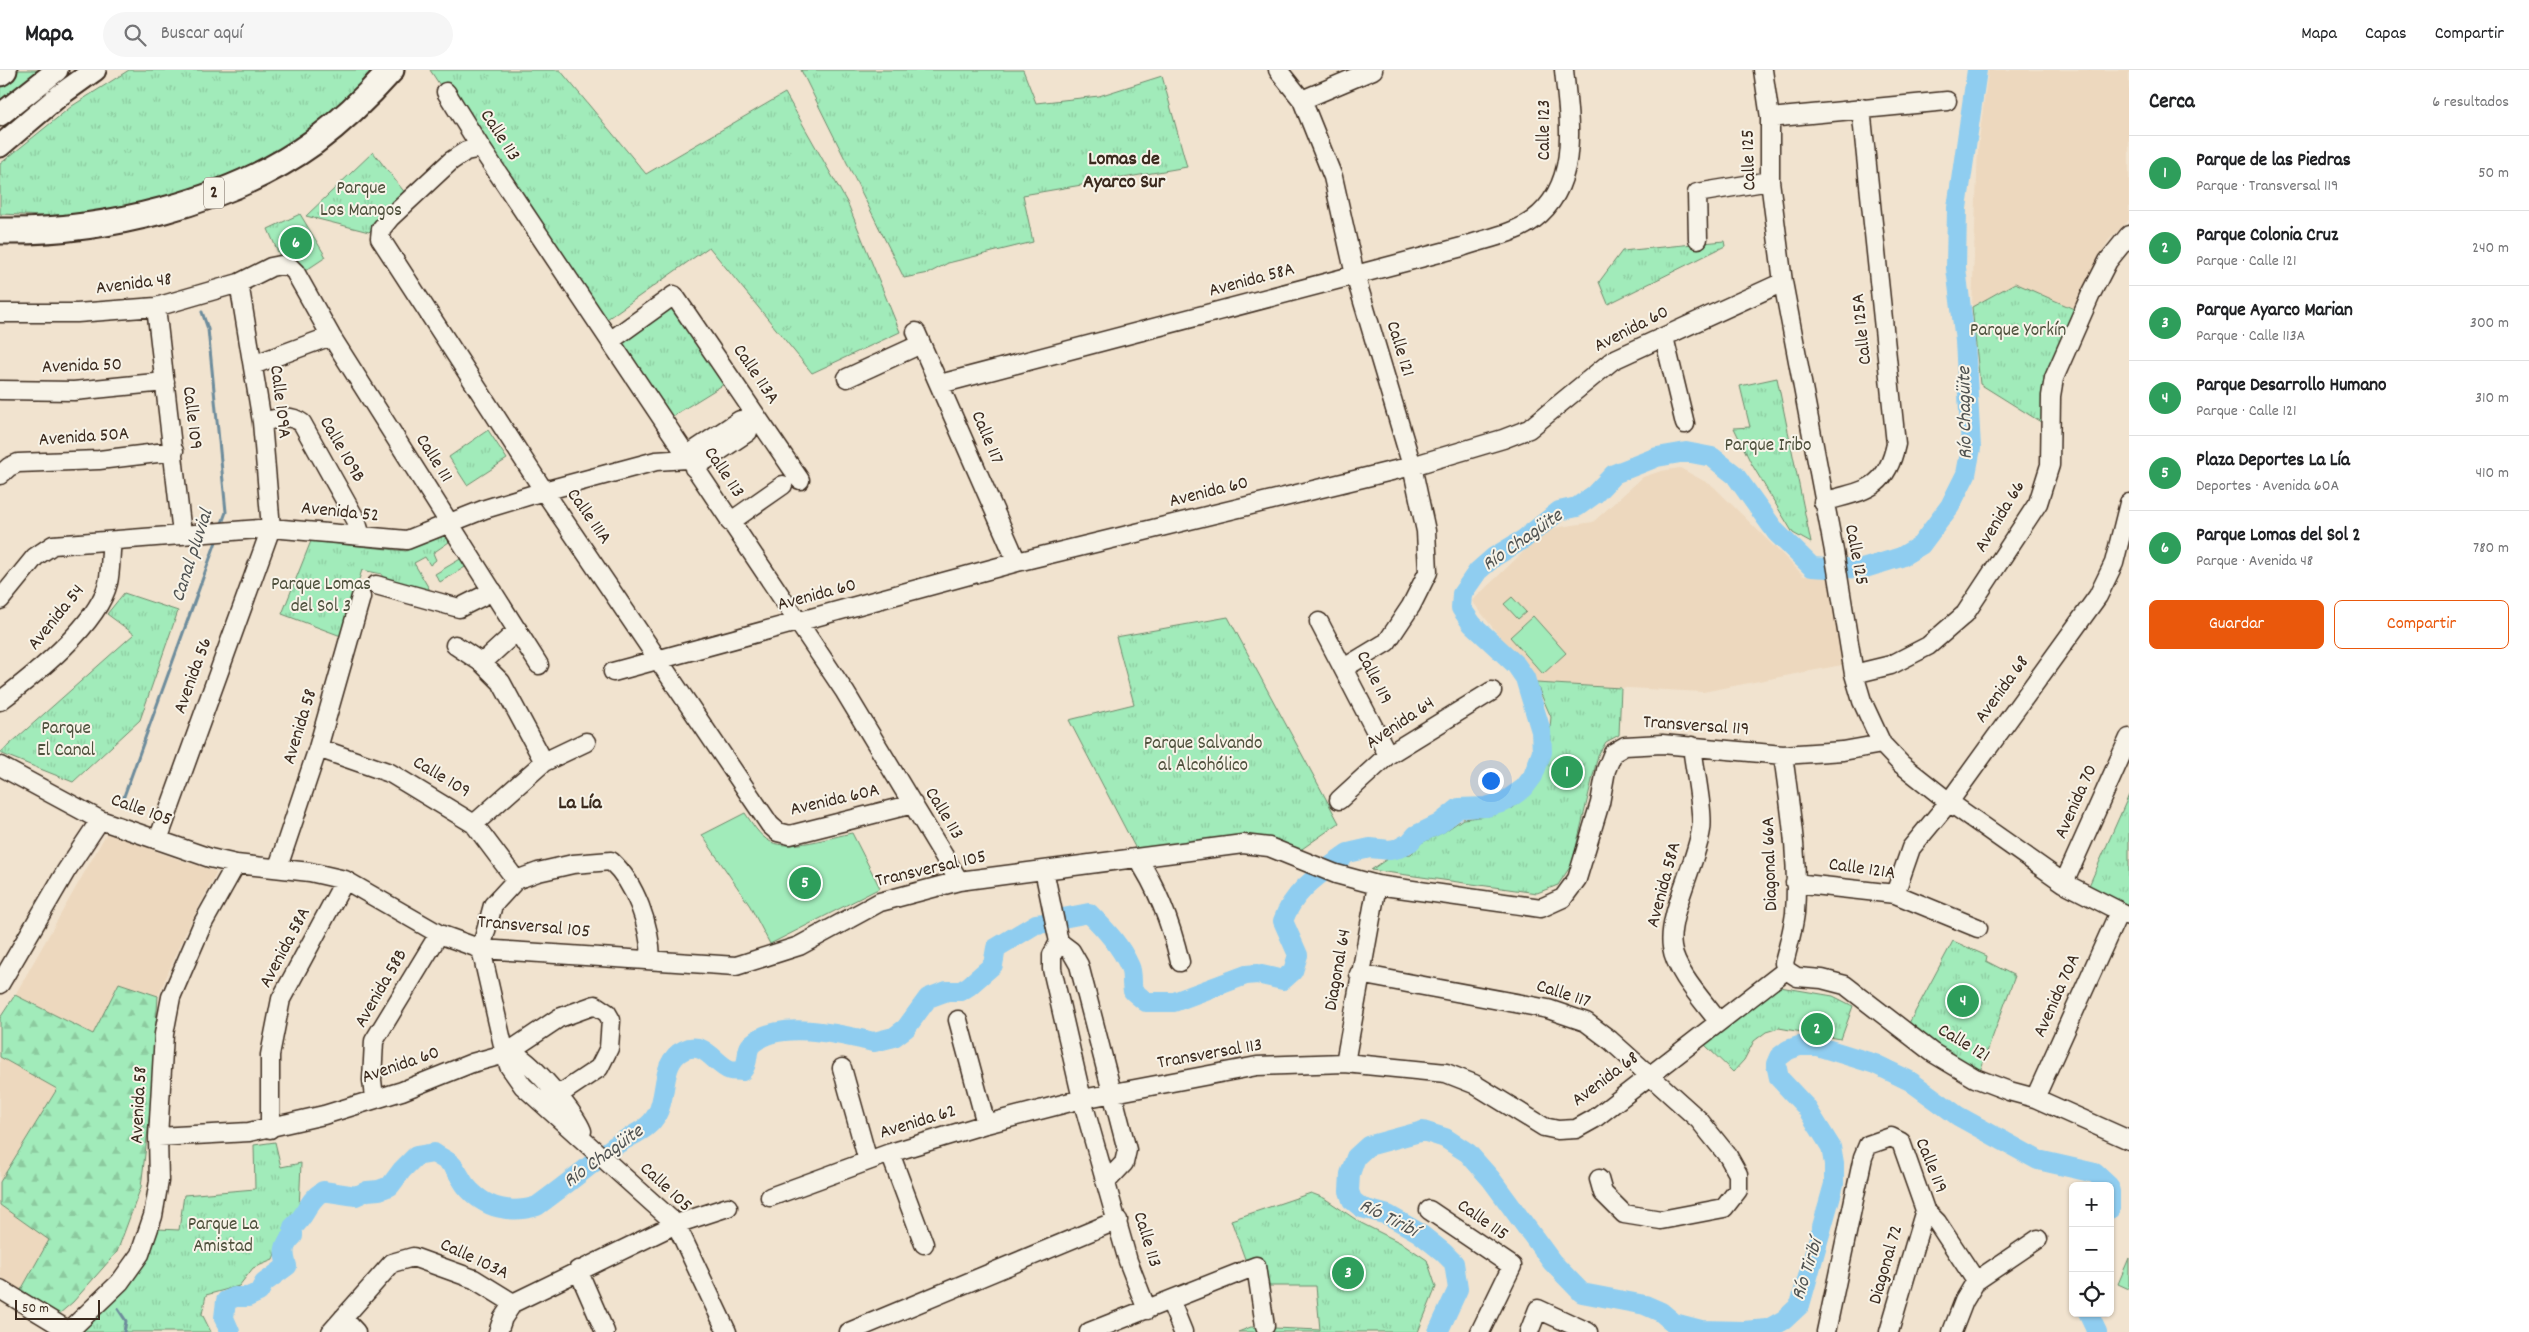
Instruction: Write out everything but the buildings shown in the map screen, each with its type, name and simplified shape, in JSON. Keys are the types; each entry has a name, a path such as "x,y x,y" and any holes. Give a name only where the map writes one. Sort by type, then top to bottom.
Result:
{"highway":[{"path":"0,73 4,70"},
{"name":"2","path":"0,231 31,231 104,223 186,204 260,174 313,143 362,102 391,70"}],"main road":[{"path":"0,115 57,70"},
{"path":"0,146 60,95 95,70"}],"street":[{"name":"Calle 121","path":"1278,70 1302,100 1333,177 1355,275 1412,466 1426,531 1428,572 1411,606 1387,642 1344,668"},
{"path":"1302,100 1373,70"},
{"name":"Calle 123","path":"1558,189 1567,168 1570,146 1564,70"},
{"name":"Calle 125","path":"1763,70 1770,118 1770,181 1782,282 1834,552 1854,674 1862,701 1882,744 1901,764 1949,802 2064,883 2124,914"},
{"name":"Calle 113","path":"446,92 481,148 797,624 845,692 959,881"},
{"path":"1770,118 1947,101"},
{"name":"Calle 125A","path":"1823,502 1865,490 1881,481 1891,466 1896,444 1861,108"},
{"name":"Calle 111A","path":"481,148 466,151 451,161 390,218 381,229 380,238 544,492 660,660 770,825"},
{"path":"1698,239 1697,193 1770,181"},
{"name":"Avenida 58A","path":"940,384 1462,247 1512,230 1533,220 1546,207 1558,189"},
{"name":"Avenida 66","path":"1854,674 1891,665 1928,646 1965,614 2038,503 2050,465 2051,396 2054,378 2090,294 2108,261 2129,235"},
{"name":"Avenida 48","path":"0,313 77,312 156,307 239,283 281,265 290,267 295,272"},
{"name":"Calle 111","path":"295,272 331,336 449,524 494,591 539,665"},
{"name":"Avenida 60","path":"613,672 797,624 1017,562 1412,466 1529,429 1613,360 1782,282"},
{"name":"Calle 109A","path":"239,283 262,422 271,528"},
{"name":"Calle 113A","path":"610,341 674,295 800,480"},
{"name":"Calle 109","path":"156,307 182,534"},
{"path":"253,365 331,336"},
{"path":"1664,337 1685,424"},
{"name":"Calle 117","path":"847,378 918,338 940,384 1017,562"},
{"name":"Avenida 50","path":"0,390 74,391 165,382"},
{"name":"Calle 109B","path":"262,422 294,417 302,423 356,520 361,536"},
{"name":"Avenida 50A","path":"0,475 9,467 18,464 99,460 174,451"},
{"name":"Avenida 52","path":"0,600 43,550 53,546 236,529 271,528 407,540 484,509 544,492 656,461 689,461"},
{"path":"730,522 783,485"},
{"name":"Avenida 68","path":"1895,894 1912,848 1949,802 2098,596 2114,563 2129,503"},
{"name":"Avenida 56","path":"158,840 271,528"},
{"name":"Avenida 54","path":"0,701 51,662 96,609 108,583 112,541"},
{"path":"376,585 460,608 494,591"},
{"name":"Avenida 58","path":"278,867 318,748 361,597"},
{"name":"Calle 119","path":"1319,622 1388,755"},
{"path":"482,663 518,630"},
{"path":"455,645 482,663 501,682 544,762"},
{"name":"Avenida 64","path":"1339,800 1388,755 1492,691"},
{"name":"Avenida 70","path":"2064,883 2129,738"},
{"path":"474,824 544,762 586,742"},
{"name":"Transversal 119","path":"1377,885 1542,908 1554,904 1563,898 1576,879 1600,803 1606,770 1613,753 1625,746 1639,744 1692,746 1783,755 1843,751 1882,744"},
{"name":"Avenida 58A","path":"1692,746 1702,828 1691,871 1675,916 1672,947 1679,967 1718,1021"},
{"name":"Calle 109","path":"318,748 390,773 474,824 516,880"},
{"name":"Diagonal 66A","path":"1783,755 1794,838 1795,883 1795,915 1784,963 1786,970"},
{"name":"Calle 105","path":"2,769 100,820 210,858 236,864 278,867"},
{"name":"Avenida 60A","path":"770,825 778,832 790,835 913,804"},
{"path":"0,984 66,871 100,820"},
{"name":"Transversal 105","path":"278,867 345,880 439,934 481,949 736,966 750,964 819,936 880,902 959,881 1243,844 1269,847 1336,874 1377,885"},
{"path":"1137,858 1163,904 1180,962"},
{"path":"481,949 493,905 516,880 538,872 572,864 611,862 620,869 638,904 650,937 652,959"},
{"name":"Avenida 58","path":"69,1332 120,1282 140,1254 152,1216 159,1181 158,1137 164,1034 171,998 203,923 236,864"},
{"name":"Calle 113","path":"1044,870 1058,937 1052,956 1052,969 1082,1099 1128,1260 1147,1310"},
{"name":"Avenida 58A","path":"270,1129 270,1055 281,998 345,880"},
{"name":"Calle 121A","path":"1795,883 1895,894 1978,928"},
{"name":"Diagonal 64","path":"1345,1063 1377,885"},
{"name":"Avenida 70A","path":"2035,1098 2124,914"},
{"name":"Avenida 58B","path":"374,1098 372,1080 374,1041 439,934"},
{"path":"1058,937 1071,951 1079,965 1127,1150 1124,1163 1106,1182"},
{"name":"Calle 105","path":"481,949 509,1066 523,1086 676,1224 727,1332"},
{"name":"Calle 121","path":"1786,970 1797,977 1822,979 1845,985 1933,1053 1975,1078 2009,1091 2035,1098 2129,1140"},
{"name":"Avenida 68","path":"1345,1063 1446,1073 1474,1084 1544,1128 1558,1130 1576,1129 1594,1119 1649,1074 1761,991 1786,970"},
{"name":"Calle 117","path":"1360,974 1548,1009 1586,1022 1649,1074 1699,1120 1728,1156 1738,1174 1738,1190 1724,1208 1662,1220 1624,1214 1603,1194 1599,1179"},
{"name":"Avenida 60","path":"158,1137 270,1129 324,1115 374,1098 402,1091 472,1063 505,1054 559,1018 595,1005 607,1013 610,1020 609,1048 599,1068 557,1096"},
{"path":"958,1020 986,1124"},
{"name":"Calle 105","path":"505,1054 519,1056 557,1096 595,1151"},
{"name":"Transversal 113","path":"1082,1099 1257,1066 1345,1063"},
{"path":"842,1068 868,1161"},
{"name":"Avenida 62","path":"770,1197 890,1153 986,1124 1082,1099"},
{"name":"Calle 119","path":"1826,1332 1863,1157 1868,1145 1891,1137 1901,1142 1925,1210 1938,1222 1976,1281"},
{"path":"890,1153 924,1244"},
{"path":"513,1303 676,1224 728,1208"},
{"name":"Calle 115","path":"1429,1210 1512,1266 1480,1332"},
{"name":"Diagonal 72","path":"1889,1332 1925,1210"},
{"path":"849,1332 1118,1220"},
{"path":"1952,1332 1964,1301 1976,1281 2038,1239"},
{"name":"Calle 103A","path":"343,1318 392,1263 413,1257 474,1279 513,1303 503,1318 498,1332"},
{"path":"1089,1332 1256,1266 1265,1326"},
{"path":"578,1270 605,1332"},
{"path":"0,1289 69,1332"},
{"path":"1170,1300 1183,1332"},
{"path":"1529,1332 1538,1309 1588,1332"},
{"path":"332,1332 343,1318 356,1332"}],"shaded area":[{"path":"1988,70 2129,70 2129,220 2109,240 2074,309 2015,283 1972,307 1978,148"},
{"path":"1680,468 1713,486 1804,576 1828,574 1847,664 1703,692 1536,683 1472,601 1547,529 1593,522 1643,477 1661,471"},
{"path":"109,829 160,853 217,872 186,932 158,996 119,983 94,1034 15,995"},
{"path":"0,1057 57,1089 0,1182"},
{"path":"0,1205 50,1239 21,1290 0,1277"}],"green space":[{"path":"13,70 44,70 0,105 0,78"},
{"path":"129,70 371,70 344,102 313,131 265,160 204,186 107,211 44,216 0,214 0,164 72,106"},
{"path":"430,70 560,70 646,174 785,93 848,204 900,332 812,373 709,247 607,319 541,239"},
{"path":"801,70 1023,70 1036,103 1099,96 1162,76 1187,167 1023,195 1033,242 948,263 929,273 904,278"},
{"name":"Parque Los Mangos","path":"373,152 406,194 369,232 306,216"},
{"path":"300,214 326,257 305,271 296,260 280,257 268,229"},
{"path":"1724,241 1725,246 1608,304 1599,282 1622,251"},
{"name":"Parque Yorkín","path":"2015,283 2074,309 2055,358 2044,424 1980,384 1972,307"},
{"path":"673,304 726,383 663,422 620,339"},
{"name":"Parque Iribo","path":"1777,378 1811,543 1793,533 1751,463 1734,428 1750,427 1740,386"},
{"path":"488,430 507,459 467,485 449,457"},
{"name":"Parque Lomas del Sol 3","path":"442,532 449,542 433,553 436,560 430,565 425,557 414,563 434,597 382,582 382,574 362,570 341,636 282,614 311,541 406,551"},
{"path":"462,558 467,566 440,582 435,574"},
{"name":"Parque El Canal","path":"124,593 178,611 140,720 73,782 0,753 134,634 107,614"},
{"path":"1512,597 1526,612 1518,619 1504,604"},
{"path":"1533,616 1566,653 1543,674 1510,637"},
{"name":"Parque Salvando al Alcohólico","path":"1228,617 1339,823 1299,851 1275,839 1249,835 1137,851 1069,720 1134,704 1116,637"},
{"path":"1536,683 1621,688 1619,735 1606,742 1598,755 1572,864 1558,885 1537,893 1371,870 1390,857 1411,854 1421,843 1444,832 1463,819 1488,816 1513,808 1533,789 1548,750 1551,717"},
{"path":"2129,795 2129,906 2088,888"},
{"path":"745,813 763,836 771,842 779,844 799,844 852,833 880,888 770,944 750,906 702,835"},
{"path":"1953,941 1987,956 1986,961 2015,976 1980,1071 1942,1051 1907,1027"},
{"path":"119,983 158,996 150,1113 141,1187 117,1252 73,1302 59,1314 21,1290 49,1240 0,1205 0,1182 57,1089 0,1057 0,1018 15,995 93,1034"},
{"path":"1780,987 1833,996 1853,1006 1841,1039 1779,1028 1766,1032 1754,1041 1744,1060 1733,1072 1703,1043 1767,994"},
{"name":"Parque La Amistad","path":"275,1142 281,1167 301,1163 299,1210 279,1239 273,1260 253,1268 239,1286 206,1295 202,1314 211,1332 82,1332 126,1285 158,1229 179,1230 184,1195 255,1189 254,1145"},
{"path":"1311,1193 1324,1198 1361,1223 1405,1245 1427,1260 1436,1287 1418,1332 1238,1332 1251,1327 1320,1330 1316,1286 1267,1286 1261,1258 1245,1259 1231,1220"},
{"path":"2129,1258 2129,1289 2118,1284"}],"waterway":[{"name":"Río Chagüite","path":"1847,568 1862,569 1901,557 1921,545 1950,506 1966,474 1971,448 1965,341 1956,268 1957,208 1977,70"},
{"name":"Canal pluvial","path":"202,312 208,329 226,512 221,526"},
{"name":"Río Chagüite","path":"1348,853 1370,848 1390,850 1399,848 1410,842 1416,835 1439,824 1459,808 1486,807 1504,802 1524,788 1533,776 1542,752 1541,731 1525,678 1516,665 1472,624 1461,608 1462,594 1478,571 1494,557 1524,539 1559,511 1577,507 1595,494 1614,474 1657,457 1686,452 1712,457 1735,475 1776,532 1812,567 1828,568"},
{"name":"Canal pluvial","path":"123,799 217,539"},
{"name":"Río Chagüite","path":"230,1332 224,1318 226,1301 235,1297 248,1297 259,1292 264,1283 287,1266 285,1250 287,1243 293,1236 293,1227 314,1199 323,1191 356,1196 367,1191 379,1190 390,1186 416,1156 434,1153 451,1164 473,1194 490,1205 508,1209 537,1206 612,1148 643,1130 653,1120 660,1106 671,1062 676,1055 684,1050 691,1048 704,1050 724,1067 730,1070 742,1071 745,1067 750,1046 765,1036 779,1032 795,1030 812,1031 874,1042 894,1037 906,1028 928,998 947,991 961,991 969,986 993,965 996,948 1036,924 1054,922 1063,918 1089,913 1095,919 1122,952 1131,970 1133,991 1146,1002 1174,1002 1246,975 1257,974 1283,980 1293,971 1298,955 1283,921 1288,910 1310,882 1348,853 1338,860"},
{"name":"Río Tiribí","path":"1438,1332 1458,1289 1454,1263 1418,1232 1388,1215 1362,1208 1352,1200 1349,1191 1350,1174 1356,1157 1368,1146 1423,1131 1445,1138 1468,1153 1491,1179 1552,1262 1582,1293 1645,1305 1661,1312 1674,1323 1701,1330 1743,1331 1768,1329 1784,1320 1800,1305 1834,1184 1834,1164 1831,1147 1806,1107 1779,1078 1776,1064 1779,1057 1788,1050 1799,1046 1817,1046 1875,1064 1910,1081 1958,1116 2038,1160 2095,1173 2105,1182"},
{"path":"118,1309 126,1321 124,1332"},
{"name":"Río Tiribí","path":"2090,1317 2097,1332"}],"place":[{"name":"Parque Lomas del Sol 2","path":"296,243"},
{"name":"Parque de las Piedras","path":"1567,772"},
{"name":"Plaza Deportes La Lía","path":"805,883"},
{"name":"Parque Desarrollo Humano","path":"1963,1001"},
{"name":"Parque Colonia Cruz","path":"1817,1029"},
{"name":"Parque Ayarco Marian","path":"1348,1273"}],"district":[{"name":"Lomas de Ayarco Sur","path":"1124,172"},
{"name":"La Lía","path":"580,804"}]}
